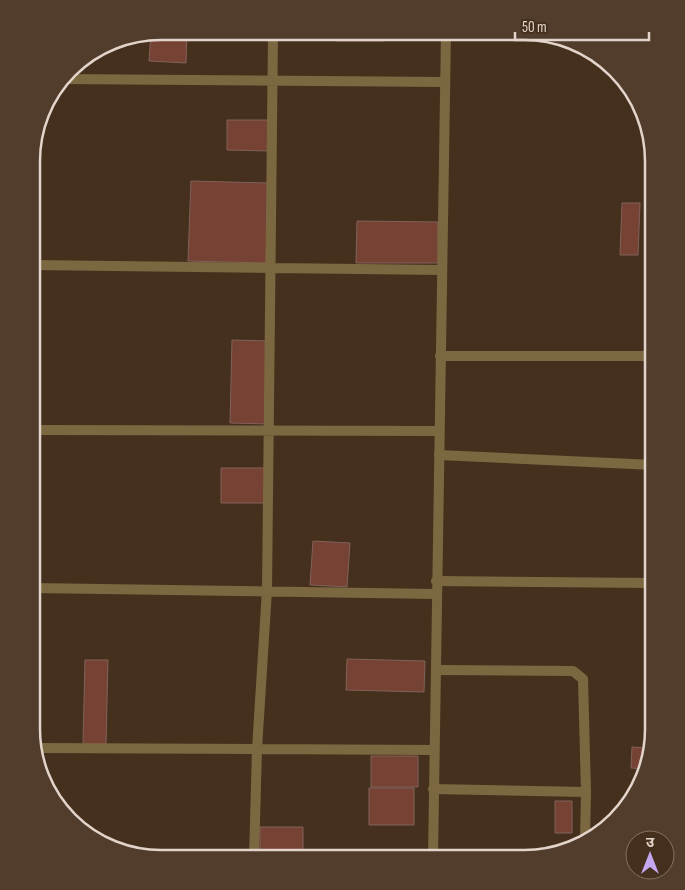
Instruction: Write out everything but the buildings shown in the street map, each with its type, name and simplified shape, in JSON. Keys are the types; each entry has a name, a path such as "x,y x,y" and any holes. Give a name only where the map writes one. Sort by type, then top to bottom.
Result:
{"street":[{"path":"254,850 257,749 267,590 273,40"},
{"path":"433,850 446,40"},
{"path":"72,79 445,82"},
{"path":"40,266 442,270"},
{"path":"440,356 645,356"},
{"path":"40,430 439,431"},
{"path":"438,455 645,465"},
{"path":"436,581 645,583"},
{"path":"40,588 436,594"},
{"path":"437,670 573,671 579,674 583,679 585,834"},
{"path":"41,748 434,750"},
{"path":"433,789 586,792"}]}
